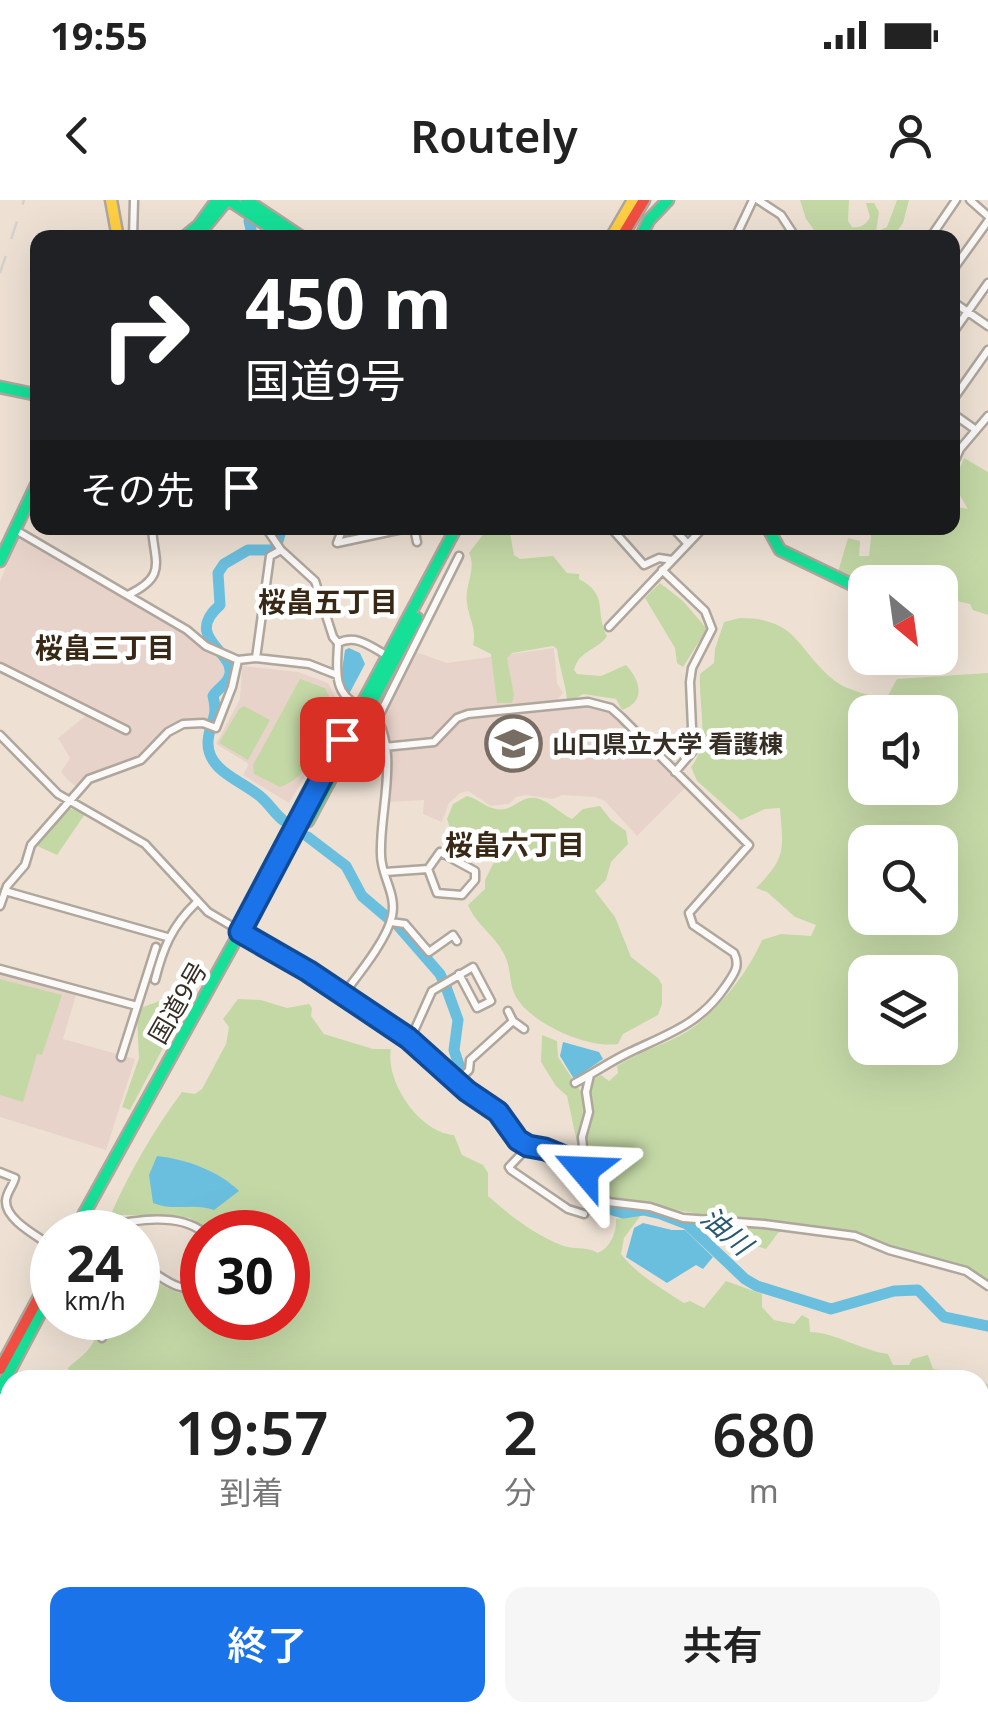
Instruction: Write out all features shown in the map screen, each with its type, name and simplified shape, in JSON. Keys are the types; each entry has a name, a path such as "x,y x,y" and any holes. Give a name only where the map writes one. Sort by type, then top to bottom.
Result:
{"main road":[{"path":"110,200 116,230"},
{"path":"194,230 217,200"},
{"path":"203,230 228,200 274,230"},
{"path":"246,200 291,230"},
{"path":"616,230 633,200"},
{"path":"626,230 644,200"},
{"path":"644,230 668,200"},
{"path":"0,387 30,394"},
{"path":"0,560 30,497"},
{"name":"国道9号","path":"364,707 452,535"},
{"name":"国道9号","path":"100,1210 364,707 461,535"},
{"path":"770,535 780,550 848,583"},
{"name":"国道9号","path":"87,1210 244,934"},
{"path":"0,1369 30,1314"},
{"path":"10,1370 30,1332"}],"street":[{"path":"132,230 134,200"},
{"path":"739,230 756,200 781,214 789,230"},
{"path":"935,230 956,200"},
{"path":"960,259 988,218 971,200"},
{"path":"960,323 988,283"},
{"path":"960,306 988,326"},
{"path":"960,390 988,350"},
{"path":"960,450 988,416"},
{"path":"960,419 976,430"},
{"path":"14,530 128,595 206,646 238,660 256,658 309,664 337,675"},
{"path":"128,595 149,582 156,572 153,535"},
{"path":"271,535 281,550 315,581 332,637 338,643 339,690 348,701 378,718"},
{"path":"340,535 337,543 376,535"},
{"path":"414,535 417,542"},
{"path":"617,535 644,565 659,558 672,560"},
{"path":"680,535 688,544"},
{"path":"609,627 696,535"},
{"path":"256,658 270,556 281,550"},
{"path":"342,995 391,922 394,906 380,856 388,799 378,718 458,556"},
{"path":"662,570 705,612 712,630 692,668 694,751 676,772"},
{"path":"338,643 348,638 362,641 387,656"},
{"path":"0,906 31,845 89,779 140,760 168,732 183,724 202,723 216,728 238,660"},
{"path":"0,668 126,730"},
{"path":"384,747 434,742 457,718 468,714 588,702 610,708 749,844 689,912 693,925 734,952 738,965 718,998 690,1024 626,1053 575,1083"},
{"path":"0,734 35,773 69,801 145,844 196,903 308,971 410,1040 498,1112 508,1130 528,1146 556,1154 584,1170 612,1203 650,1207 683,1218 855,1236 966,1272 988,1286"},
{"path":"440,852 475,871 476,880 462,895 437,892 428,869 440,852"},
{"path":"384,872 428,869"},
{"path":"5,891 167,938"},
{"path":"156,980 167,938 178,920 196,903"},
{"path":"391,922 405,924 429,952 453,935"},
{"path":"121,1057 156,946"},
{"path":"410,1040 432,991 459,974 473,966 491,1001 477,1008 459,974"},
{"path":"0,970 137,1006"},
{"path":"508,1012 524,1028"},
{"path":"457,1082 469,1070 470,1060 512,1020"},
{"path":"584,1170 582,1137 589,1112 586,1092 590,1075"},
{"path":"528,1146 509,1168 568,1209 584,1214"},
{"path":"0,1172 15,1178 6,1205 30,1229"}],"shaded area":[{"path":"19,534 227,659 229,676 212,695 216,708 213,722 202,719 171,728 138,760 97,775 93,772 75,786 68,780 61,772 70,758 58,738 88,714 0,665 0,582"},
{"name":"山口県立大学 看護棟","path":"554,648 557,683 563,693 558,699 563,708 592,706 609,712 685,788 637,836 605,801 595,797 562,795 553,799 526,795 509,804 491,806 468,791 449,803 442,822 423,814 424,800 389,802 385,710 413,651 447,663"},
{"path":"242,666 298,672 328,683 343,712 289,803 243,775 249,764 216,744 240,699"},
{"path":"0,974 76,995 63,1039 135,1059 106,1150 0,1117"}],"green space":[{"path":"800,200 849,200 848,221 852,227 863,225 870,217 866,203 874,203 879,212 876,230 814,230"},
{"path":"897,200 909,200 898,230 880,230 887,227"},
{"path":"964,458 988,472 988,615 958,601 958,565 848,565 848,577 838,572 848,538 860,541 859,556 869,556 871,535 960,535 960,507 968,509 960,496"},
{"path":"483,535 510,535 514,555 520,559 553,556 567,573 579,574 579,579 595,591 607,636 580,658 574,670 577,674 601,676 626,665 638,684 635,702 622,710 616,699 583,694 567,699 557,649 553,646 512,653 507,658 514,695 512,703 497,703 491,654 473,645 467,597 472,565 469,553"},
{"path":"660,583 683,601 707,629 683,667 677,663 675,648 645,598"},
{"path":"759,619 786,630 835,681 867,695 848,695 848,805 958,805 958,695 888,695 897,679 988,673 988,1281 972,1269 893,1247 857,1232 798,1224 778,1233 766,1249 716,1232 694,1213 652,1206 614,1210 605,1207 607,1197 587,1167 588,1151 578,1147 567,1096 541,1062 542,1035 557,1041 558,1057 584,1096 590,1092 594,1079 601,1075 609,1081 618,1073 617,1066 681,1035 705,1018 739,980 762,940 781,934 811,936 816,925 795,917 767,892 756,888 781,852 780,808 765,809 741,820 697,781 691,767 701,747 700,674 714,663 724,622"},
{"path":"300,679 325,688 337,712 307,767 280,787 254,774 253,765"},
{"path":"244,706 270,720 248,760 219,743"},
{"path":"467,796 500,809 536,798 572,819 583,809 600,806 626,831 628,844 611,862 606,880 595,891 615,917 631,957 662,985 658,1015 623,1034 618,1044 606,1044 560,1032 522,1005 513,990 505,956 468,905 485,889 494,862 489,843 450,828 447,819 453,804"},
{"path":"69,808 85,814 57,855 35,845"},
{"path":"0,979 62,995 42,1055 37,1054 23,1102 0,1095"},
{"path":"176,995 188,1001 130,1110 122,1107 139,1058 137,1018 143,1007"},
{"path":"238,999 261,1000 287,1008 309,1004 311,1016 324,1034 373,1049 391,1049 399,1090 418,1116 441,1132 454,1135 462,1155 483,1165 488,1173 488,1196 522,1224 551,1241 598,1253 612,1239 616,1219 641,1215 624,1238 621,1254 642,1275 684,1303 690,1301 704,1308 726,1281 762,1294 762,1307 774,1320 794,1324 802,1315 809,1319 810,1332 888,1354 893,1365 909,1365 912,1359 928,1355 933,1369 939,1370 68,1370 94,1340 160,1340 160,1284 180,1293 180,1340 310,1340 310,1210 180,1210 180,1217 160,1215 160,1210 113,1210 144,1150 182,1092 195,1094 202,1089 226,1044 229,1027 223,1019"}],"water":[{"path":"345,650 360,653 365,664 348,696 342,674"},
{"path":"563,1042 599,1052 603,1059 574,1079 560,1056"},
{"path":"157,1156 201,1167 239,1191 214,1210 169,1207 153,1203 149,1175"},
{"path":"643,1223 685,1230 713,1257 703,1269 696,1265 667,1283 626,1257 634,1228"}],"waterway":[{"name":"油川","path":"249,221 251,230"},
{"name":"油川","path":"280,535 272,550 248,550 224,564 218,573 220,605 206,627 230,668 228,680 213,696 209,752 220,768 262,798 284,821"},
{"name":"油川","path":"308,837 346,866 362,896 389,919"},
{"name":"油川","path":"399,927 440,974 446,987 458,1020 454,1050 464,1080 492,1103 518,1136 555,1149 565,1175 589,1203 623,1213 643,1210 687,1224 745,1279 831,1309 894,1291 918,1290 944,1317 988,1326"}],"railway":[{"path":"0,273 24,200"}],"traffic: fast":[{"path":"193,230 217,200"},
{"path":"203,230 227,200"},
{"path":"229,200 274,230"},
{"path":"246,200 291,230"},
{"path":"644,230 668,200"},
{"path":"0,387 30,393"},
{"path":"0,561 30,498"},
{"path":"86,1210 452,535"},
{"path":"772,535 780,550 848,583"},
{"path":"308,821 417,618"},
{"path":"10,1370 30,1332"}],"traffic: slow":[{"path":"111,200 117,230"},
{"path":"616,230 633,200"}],"traffic: jam":[{"path":"626,230 644,200"},
{"path":"0,1369 30,1314"}],"place":[{"name":"山口県立大学 看護棟","path":"513,743"}],"district":[{"name":"桜畠五丁目","path":"328,601"},
{"name":"桜畠三丁目","path":"105,647"},
{"name":"桜畠六丁目","path":"515,844"}],"route":[{"path":"342,739 240,932 308,971 408,1038 467,1091 498,1112 518,1140 567,1158 584,1170"}]}
